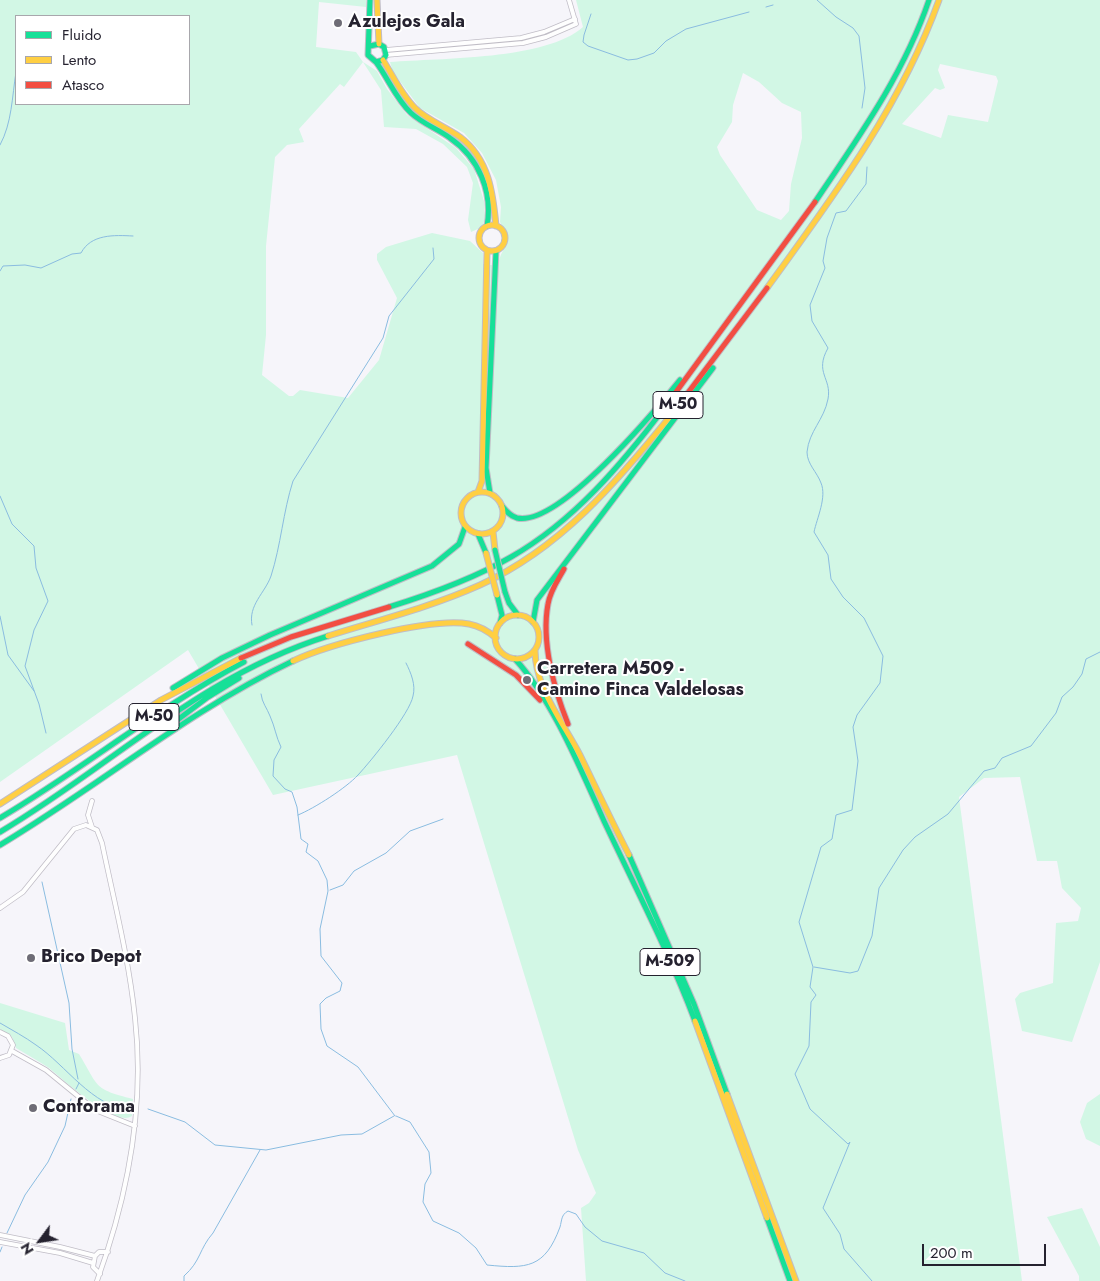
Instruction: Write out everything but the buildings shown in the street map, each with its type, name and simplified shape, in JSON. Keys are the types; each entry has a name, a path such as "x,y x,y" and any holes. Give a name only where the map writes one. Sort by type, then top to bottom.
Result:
{"main road":[{"path":"370,0 370,46 368,56 376,62 400,100 411,113 456,142 468,154 479,170 486,188 489,204 488,226"},
{"path":"377,0 379,44 404,96 416,109 461,138 473,150 485,168 492,187 496,226"},
{"name":"M-50","path":"0,818 55,785 201,686 242,663 315,630 449,587 508,560 567,518 598,486 670,400 775,260 866,125 905,59 929,0"},
{"name":"M-50","path":"0,832 60,795 205,692 251,666 355,626 445,600 512,569 544,548 574,524 611,486 673,412 751,312 832,196 913,64 939,0"},
{"path":"370,46 379,44"},
{"path":"376,62 385,55"},
{"path":"496,226 504,233 504,244 496,251 487,251 482,247 479,237 483,228 496,226"},
{"path":"478,492 482,481 487,251"},
{"path":"490,494 486,468 496,251"},
{"path":"118,728 157,698 222,658 307,618 432,566 459,544 465,527 460,514 461,507 468,497 478,492 490,494 515,518 529,517 557,504 589,480 669,394 718,330 736,312"},
{"path":"502,506 503,517 493,532 495,550 505,592 509,603 518,615 533,622 537,600 718,361 751,312"},
{"path":"465,527 478,534 493,532"},
{"path":"478,534 486,553 502,615 496,638"},
{"path":"573,551 551,594 548,605 554,682 566,719 615,819 630,858"},
{"path":"500,623 505,618 518,615"},
{"name":"M-509","path":"533,622 538,633 535,665 540,679 630,858 694,1004 796,1281"},
{"path":"0,845 60,810 212,703 261,676 324,649 446,623 483,627 490,630 496,638"},
{"path":"0,804 198,679 286,638 315,630"},
{"name":"M-509","path":"496,638 501,652 515,659 532,677 567,743 624,861 690,1011 790,1281"},
{"path":"468,644 529,685 567,743"},
{"path":"515,659 530,655 535,650"},
{"path":"112,774 192,709 279,654"}],"street":[{"path":"569,0 575,19 574,26"},
{"path":"385,55 521,38 575,19"},
{"path":"570,21 574,26"},
{"path":"385,55 523,43 574,26"},
{"path":"92,801 88,815 92,827 100,834 102,843 131,985 138,1059 135,1126 123,1200 108,1252 97,1281"},
{"path":"0,908 23,892 74,829 80,826 92,827"},
{"path":"0,1032 11,1040 12,1051 9,1055 0,1058"},
{"path":"12,1051 46,1070 94,1110 135,1126"},
{"path":"0,1235 95,1256"},
{"path":"0,1242 52,1252 93,1263"},
{"path":"100,1274 96,1271 93,1263 95,1256 99,1252 108,1252"}],"green space":[{"path":"0,0 366,0 366,7 319,2 316,47 356,52 363,62 344,87 340,84 299,129 304,142 287,145 275,157 266,246 266,335 262,375 289,396 293,396 300,390 348,398 379,360 397,298 377,260 377,254 386,247 432,233 470,241 483,253 483,264 498,266 507,241 500,222 501,207 496,180 482,153 464,133 420,108 393,72 390,62 464,58 519,52 544,46 566,38 583,27 576,0 1100,0 1100,962 1072,1042 1022,1031 1015,999 1020,993 1053,983 1056,923 1078,921 1081,908 1062,888 1057,861 1037,861 1020,777 984,778 959,797 1022,1281 586,1281 581,1208 589,1203 596,1193 578,1150 457,755 273,795 188,650 0,782","holes":["940,64 996,76 998,81 988,122 948,115 941,138 902,124 935,88 940,90 945,88 938,70","743,73 759,82 782,103 801,112 802,138 791,184 789,211 781,220 757,210 720,155 717,147 732,122 733,105"]},
{"path":"363,62 377,71 387,89 407,115 456,148 474,169 484,201 485,221 480,228 471,232 468,220 473,183 467,167 443,144 416,129 384,127 381,90"},
{"path":"0,1003 65,1023 69,1050 79,1054 98,1085 110,1092 133,1099 132,1116 124,1118 102,1109 89,1101 49,1068 16,1048 12,1037 0,1030"},
{"path":"1100,1094 1100,1146 1086,1139 1080,1122 1087,1103"},
{"path":"1082,1208 1100,1247 1100,1281 1079,1281 1079,1276 1047,1217"}],"waterway":[{"path":"817,0 836,17 853,28 859,36 865,88 862,108"},
{"path":"766,7 773,5"},
{"path":"591,14 583,42 588,46 628,60 654,53 666,41 686,29 749,12"},
{"path":"0,145 7,128 15,79"},
{"path":"867,167 866,184 846,211 836,213 827,238 823,261 825,268 810,305 812,321 828,348 824,357 823,370 829,392 826,406 808,445 807,456 823,489 821,508 814,532 828,555 831,579 843,597 864,618 883,656 880,683 857,715 853,727 858,761 852,810 836,815 832,839 821,847 799,922 813,967 810,987 816,995 811,1002 809,1046 795,1074 810,1109 848,1144 850,1142 823,1208 840,1234 844,1249 872,1281"},
{"path":"0,271 3,266 25,265 41,268 72,254 81,253 85,247 97,239 111,236 133,236"},
{"path":"252,625 252,611 271,576 293,481 383,338 389,316 434,259 433,248"},
{"path":"0,496 12,524 34,546 36,568 48,601 34,630 25,666 39,704 46,733"},
{"path":"0,616 8,655 34,691"},
{"path":"814,967 850,973 858,971 872,936 879,888 903,850 915,837 948,814 984,771 995,768 1002,758 1031,746 1056,713 1062,697 1073,687 1082,674 1086,659 1100,652"},
{"path":"298,815 313,808 353,780 398,725 410,704 414,692 413,679 406,663"},
{"path":"261,694 281,747 274,760 273,776 285,789 292,792 297,807 301,839 308,844 306,852 318,861 327,880 328,891 320,929 321,956 342,983 340,991 326,998 320,1004 321,1029 327,1046 358,1067 395,1116"},
{"path":"330,890 343,885 354,871 386,853 410,831 443,819"},
{"path":"42,882 69,1003 72,1049 78,1079"},
{"path":"0,1023 47,1053 91,1093 116,1107 130,1110"},
{"path":"76,1089 79,1083"},
{"path":"7,1233 25,1195 48,1162 65,1126 71,1099"},
{"path":"148,1109 185,1122 215,1145 266,1150 341,1135 362,1134 394,1116"},
{"path":"396,1116 410,1122 429,1152 431,1173 425,1184 423,1202 433,1221 459,1233 476,1248 487,1265 524,1266 541,1258 554,1241 563,1216 568,1211 576,1214 585,1227 602,1241 644,1253 665,1273 685,1281"},
{"path":"184,1281 184,1276 190,1271 197,1260 260,1150"},
{"path":"0,1252 2,1247"}],"traffic: fast":[{"path":"370,0 368,55 376,62 383,60 386,55 384,47 379,44 370,46"},
{"path":"815,202 879,105 907,54 929,0"},
{"path":"376,62 411,113 445,135 469,155 486,188 488,201 487,226"},
{"path":"490,493 486,468 496,251"},
{"path":"533,622 537,600 713,368"},
{"path":"502,506 510,515 517,518 535,516 557,505 605,464 629,440 680,380"},
{"path":"389,607 467,579 497,565 534,543 596,490 665,407"},
{"path":"173,688 222,658 270,635 432,566 459,544 465,527"},
{"path":"478,534 486,553"},
{"path":"495,550 505,592"},
{"path":"505,592 509,603 518,615"},
{"path":"497,595 502,615 500,623"},
{"path":"0,832 81,779 198,698 239,674 282,653 328,636"},
{"path":"515,659 529,675 565,736 663,945 695,1021"},
{"path":"0,845 180,726 254,681 293,661"},
{"path":"0,818 181,698 244,662"},
{"path":"172,724 208,697 239,678"},
{"path":"629,855 694,1004 727,1094"},
{"path":"767,1218 790,1281"}],"traffic: slow":[{"path":"377,0 379,44"},
{"path":"767,288 840,185 885,114 905,77 939,0"},
{"path":"383,60 410,103 425,116 460,137 477,156 488,177 496,226"},
{"path":"492,225 501,229 505,238 501,247 492,251 483,247 479,238 483,229 492,225"},
{"path":"478,492 482,481 487,251"},
{"path":"328,636 443,600 480,585 536,553 562,533 609,488 672,414"},
{"path":"486,492 494,495 500,501 503,513 500,525 494,531 478,534 470,531 464,525 461,509 464,501 470,495 486,492"},
{"path":"493,532 495,550"},
{"path":"486,553 497,595"},
{"path":"517,615 529,619 535,625 539,637 535,649 529,655 517,659 505,655 499,649 495,637 499,625 505,619 517,615"},
{"path":"293,661 355,640 431,624 469,624 484,629 496,638"},
{"path":"535,650 536,664 545,691 580,755 629,855"},
{"path":"0,804 161,700 241,658"},
{"path":"695,1021 767,1218"},
{"path":"727,1094 796,1281"}],"traffic: jam":[{"path":"665,407 815,202"},
{"path":"672,414 767,288"},
{"path":"564,569 549,599 546,634 550,665 568,724"},
{"path":"241,658 291,637 389,607"},
{"path":"468,644 516,675 540,700"}],"place":[{"name":"Azulejos Gala","path":"338,23"},
{"name":"Carretera M509 - Camino Finca Valdelosas","path":"527,680"},
{"name":"Brico Depot","path":"31,958"},
{"name":"Conforama","path":"33,1108"}]}
